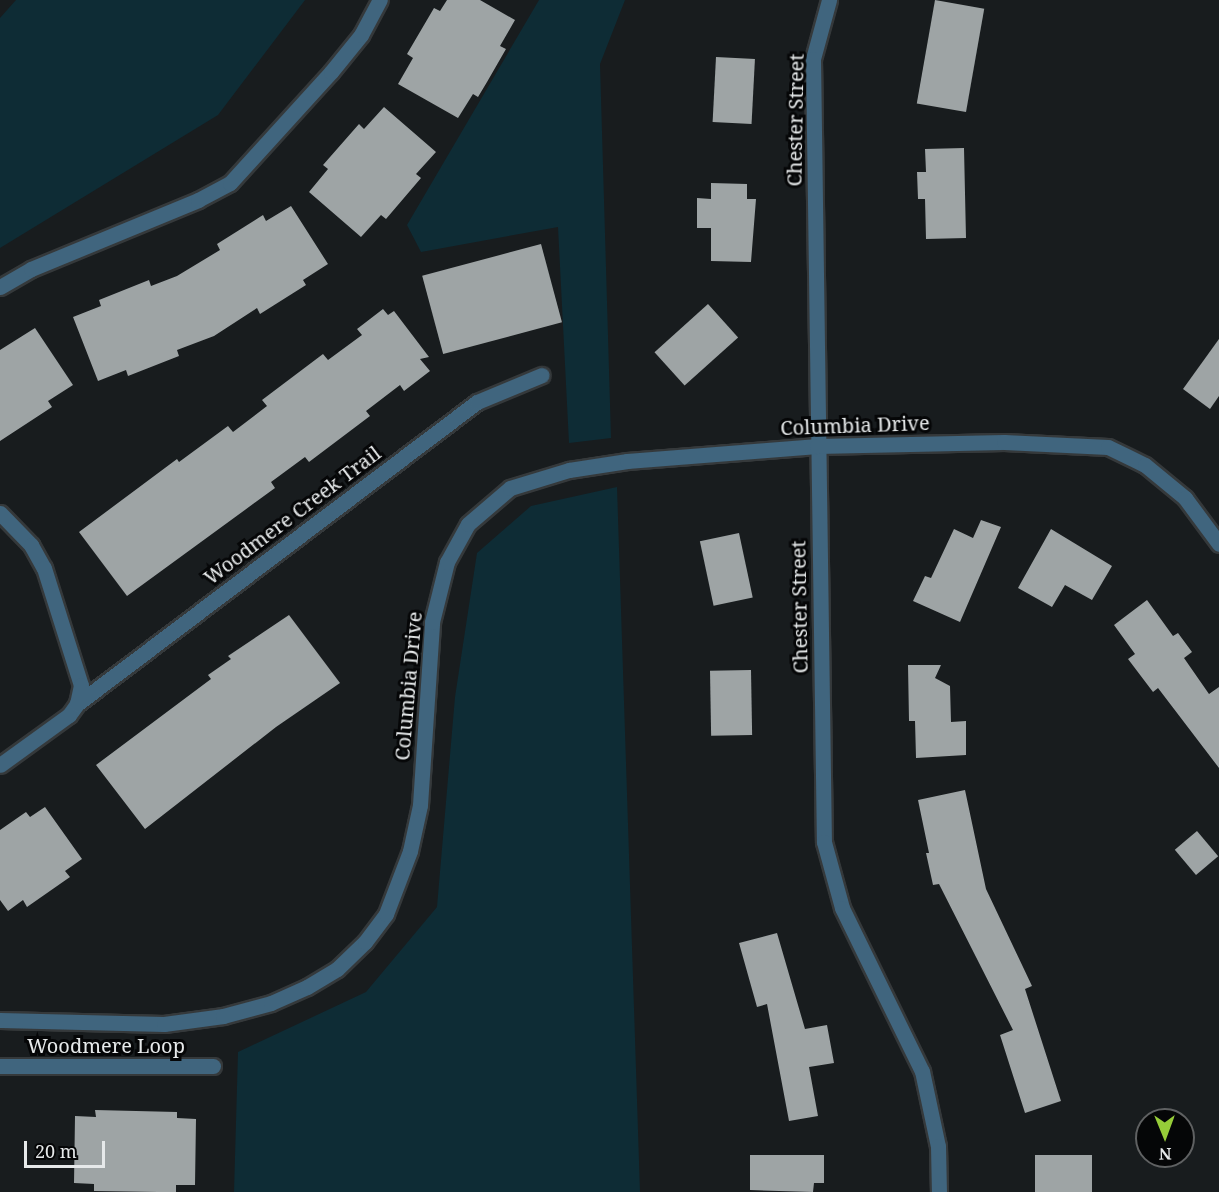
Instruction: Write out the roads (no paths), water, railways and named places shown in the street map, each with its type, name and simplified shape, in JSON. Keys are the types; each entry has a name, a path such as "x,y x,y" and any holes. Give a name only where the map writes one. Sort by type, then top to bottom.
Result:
{"street":[{"path":"0,287 31,269 198,200 230,183 331,72 360,34 380,0"},
{"name":"Chester Street","path":"829,0 813,59 824,842 842,908 922,1071 938,1146 939,1192"},
{"name":"Woodmere Creek Trail","path":"0,765 52,730 77,704 477,402 542,375"},
{"name":"Columbia Drive","path":"0,1020 164,1024 223,1016 271,1003 337,969 386,914 410,852 420,805 432,622 447,562 468,524 510,488 569,470 627,461 817,446 1004,442 1108,447 1145,465 1177,492 1219,544"},
{"path":"0,513 32,546 44,568 78,670 81,685 77,704"},
{"name":"Woodmere Loop","path":"0,1066 213,1066"}]}
